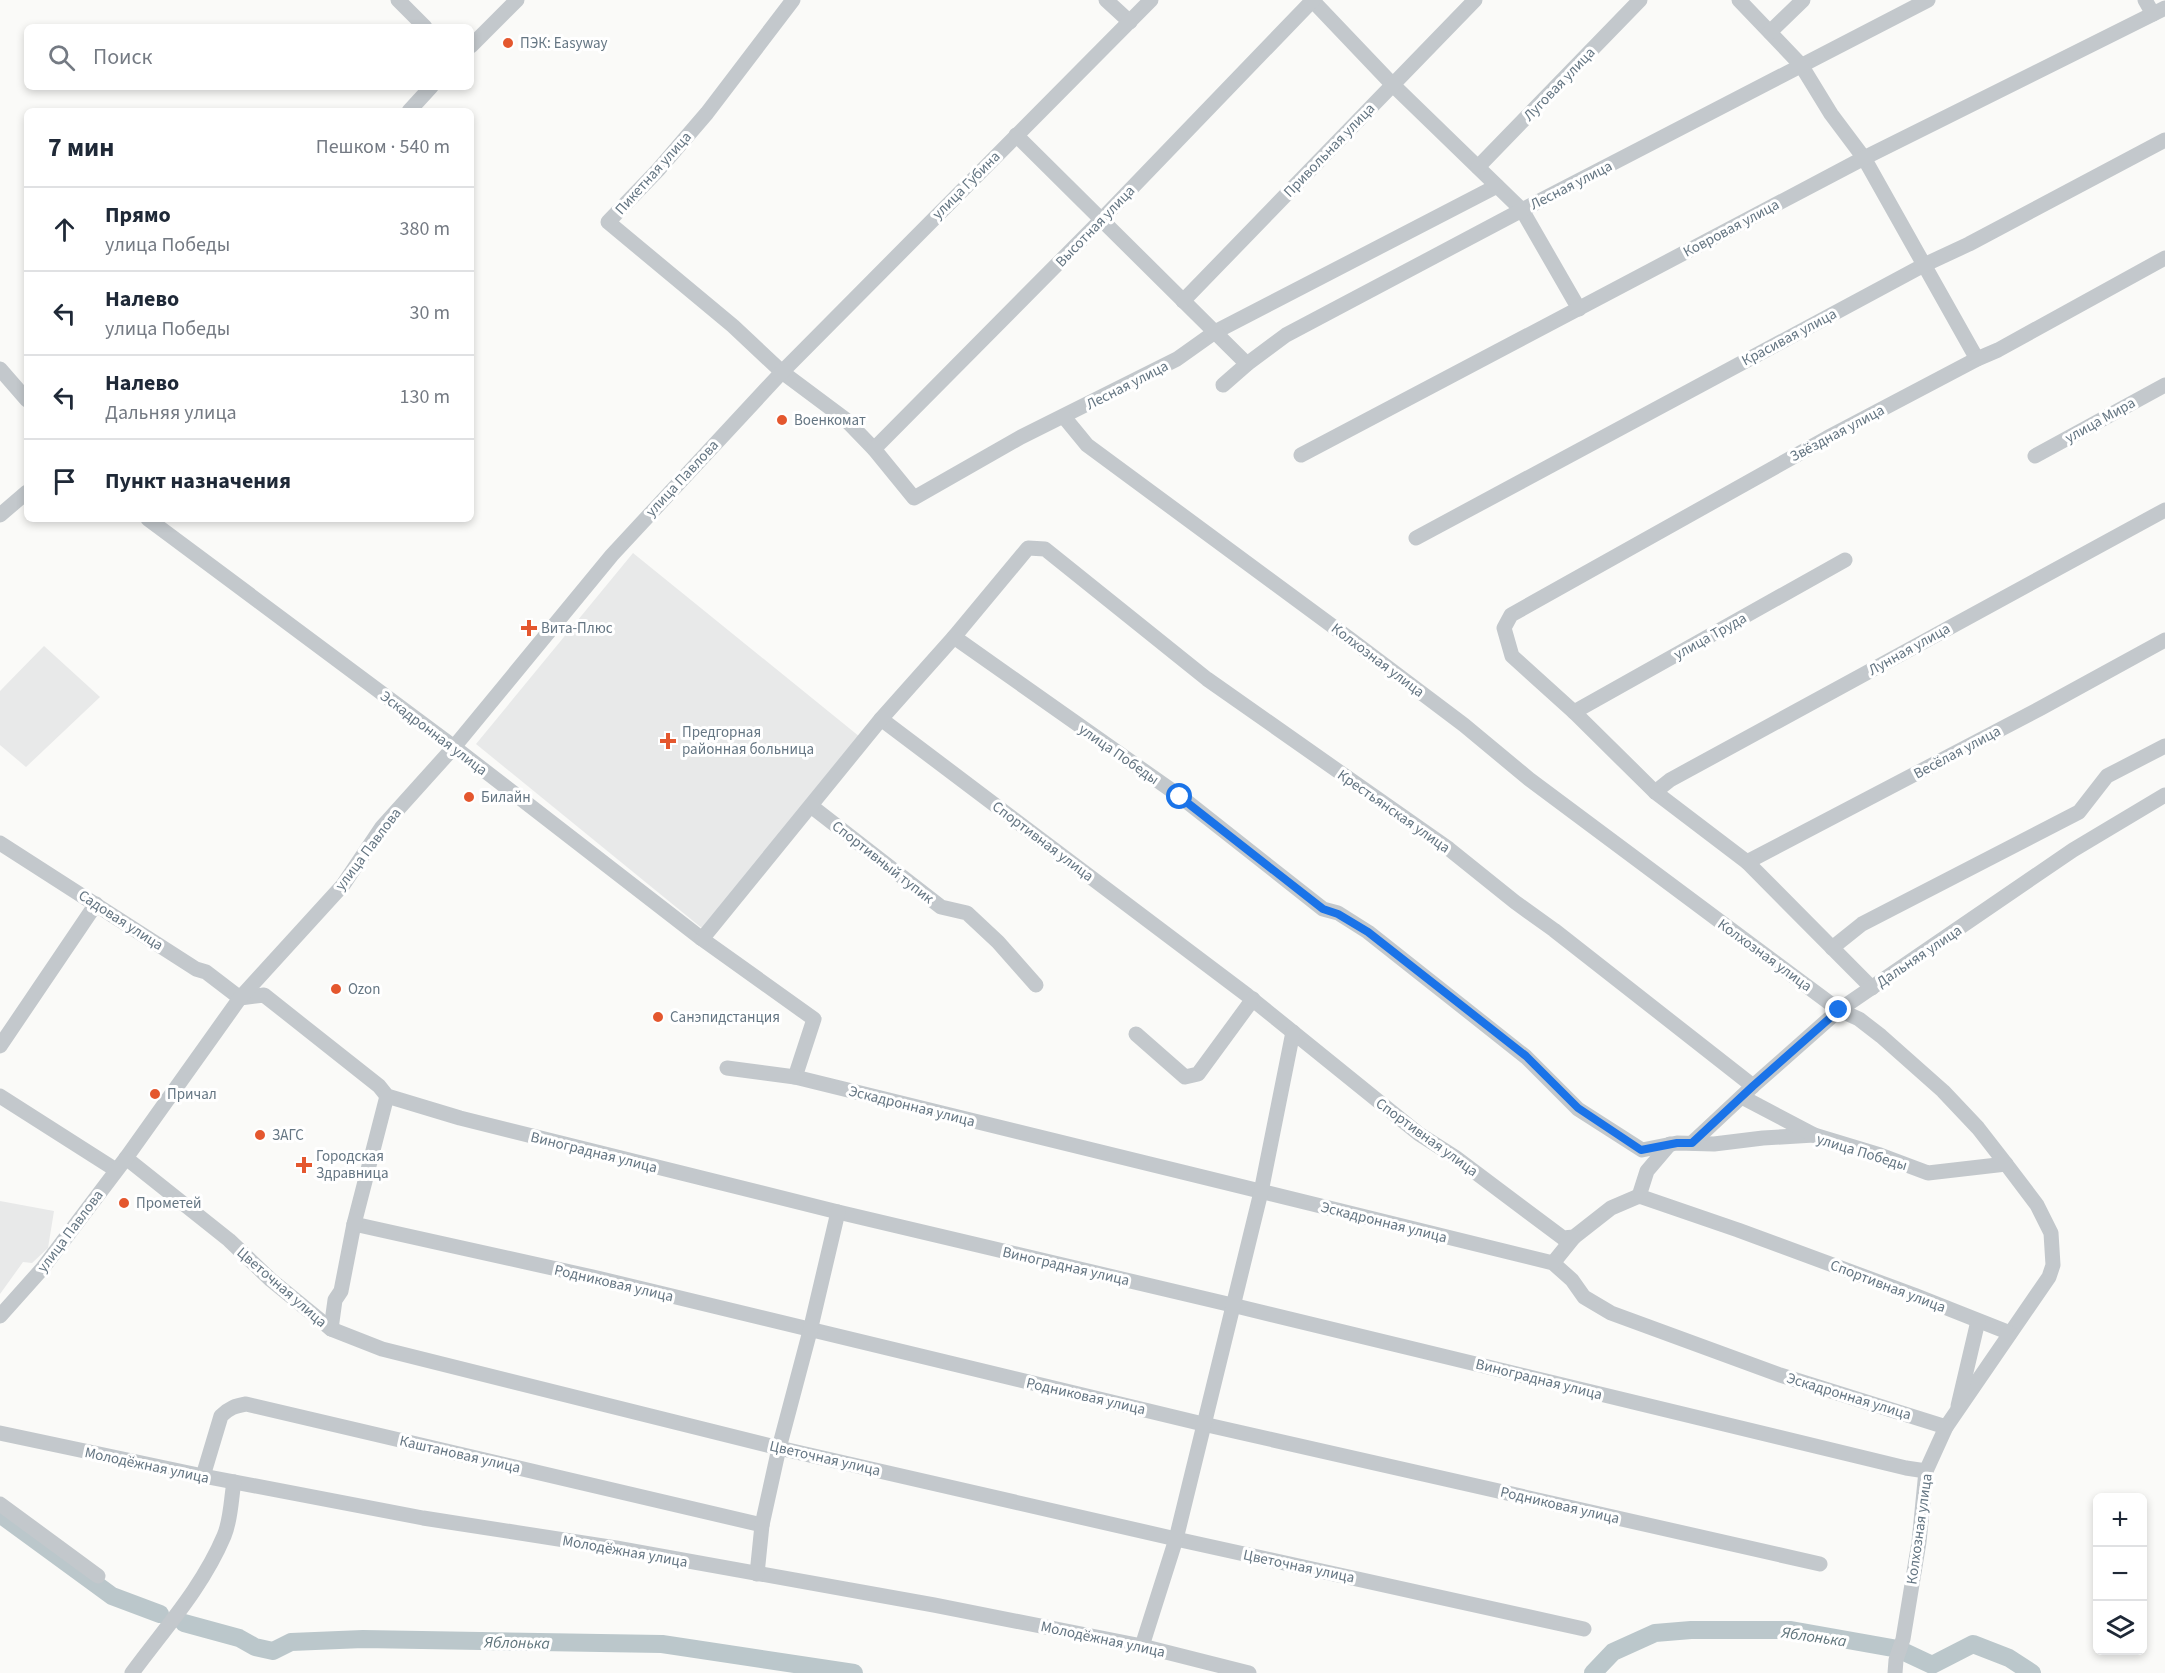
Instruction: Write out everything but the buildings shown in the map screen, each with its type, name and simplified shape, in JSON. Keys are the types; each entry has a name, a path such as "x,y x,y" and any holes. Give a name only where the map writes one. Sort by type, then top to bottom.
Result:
{"street":[{"path":"398,0 422,24"},
{"path":"474,43 517,0"},
{"name":"Пикетная улица","path":"782,372 733,326 608,222 658,170 707,113 793,0"},
{"path":"1106,0 1130,22"},
{"name":"улица Губина","path":"782,372 1151,0"},
{"path":"1313,0 1392,84 1522,210 1579,309"},
{"name":"Высотная улица","path":"874,449 1101,220 1313,0"},
{"name":"Привольная улица","path":"1183,301 1475,0"},
{"name":"Луговая улица","path":"1478,167 1640,0"},
{"path":"1739,0 1801,65 1831,114 1864,158 1977,359"},
{"path":"1770,32 1803,0"},
{"name":"Лесная улица","path":"1223,385 1286,335 1928,0"},
{"path":"2145,0 2159,11"},
{"name":"Ковровая улица","path":"1301,455 1864,158 2159,11"},
{"path":"412,108 428,90"},
{"path":"1016,135 1247,364"},
{"name":"Красивая улица","path":"1416,538 1924,265 1969,244 2165,140"},
{"name":"Лесная улица","path":"874,449 914,498 1021,437 1178,359 1215,332 1497,186"},
{"name":"Звёздная улица","path":"1574,712 1512,656 1504,627 1511,615 1827,438 1998,350 2165,258"},
{"path":"0,369 24,397"},
{"path":"782,372 844,419 874,449"},
{"name":"улица Павлова","path":"0,1316 42,1269 121,1164 240,998 343,885 382,827 454,747 612,555 782,372"},
{"name":"улица Мира","path":"2035,456 2165,385"},
{"name":"Колхозная улица","path":"1064,417 1087,445 1464,725 1538,786 1839,1010 1859,1018 1936,1084 1978,1128 2037,1205 2051,1233 2053,1264 2049,1276 1946,1427 1926,1471 1919,1542 1903,1639 1896,1667"},
{"path":"0,516 24,495"},
{"name":"Лунная улица","path":"1655,792 1670,780 2165,510"},
{"name":"Эскадронная улица","path":"152,522 454,747 702,939 814,1019 795,1077"},
{"name":"Крестьянская улица","path":"954,637 1028,548 1046,549 1207,679 1449,849 1753,1086"},
{"name":"улица Труда","path":"1574,712 1845,560"},
{"path":"702,939 881,718 954,637"},
{"name":"улица Победы","path":"954,637 1180,797 1323,909 1338,914 1368,932 1526,1056 1578,1108 1641,1150 1670,1144 1714,1144 1763,1138 1814,1136 1880,1155 1928,1173 2006,1164"},
{"name":"Весёлая улица","path":"1747,862 2041,708 2165,640"},
{"path":"1574,712 1655,792 1747,862 1872,988"},
{"name":"Спортивная улица","path":"881,718 1253,999 1419,1134 1455,1157 1563,1238 1574,1237"},
{"path":"1833,948 1862,924 2079,812 2107,776 2165,746"},
{"name":"Дальняя улица","path":"1692,1143 1839,1010 2073,850 2165,795"},
{"name":"Спортивный тупик","path":"811,806 941,906 967,913 998,942 1036,985"},
{"name":"Садовая улица","path":"0,843 196,969 206,972 240,998"},
{"path":"0,1046 96,904"},
{"name":"Виноградная улица","path":"240,998 264,995 379,1086 387,1096 460,1118 838,1212 1894,1466 1926,1471"},
{"path":"1136,1034 1185,1077 1198,1074 1253,999"},
{"path":"1142,1646 1176,1539 1261,1192 1293,1032"},
{"name":"Эскадронная улица","path":"727,1068 795,1077 1553,1263 1572,1280 1584,1297 1611,1313 1779,1375 1946,1427"},
{"name":"Цветочная улица","path":"0,1096 121,1164 229,1240 271,1280 331,1329 382,1349 779,1448 1584,1629"},
{"path":"331,1329 335,1300 341,1291 354,1224 387,1096"},
{"path":"1742,1096 1814,1136"},
{"path":"1553,1263 1574,1237 1611,1208 1639,1196 1647,1171 1670,1144"},
{"name":"Спортивная улица","path":"1639,1196 1870,1279 2010,1333"},
{"path":"758,1574 762,1525 779,1448 838,1212"},
{"name":"Родниковая улица","path":"354,1224 593,1277 1203,1424 1820,1564"},
{"path":"1957,1414 1978,1321"},
{"name":"Каштановая улица","path":"203,1476 221,1416 226,1410 246,1404 762,1525"},
{"name":"Молодёжная улица","path":"0,1433 203,1476 423,1518 616,1548 934,1605 1142,1646 1250,1673"},
{"path":"132,1673 192,1594 208,1567 225,1534 234,1482"},
{"path":"0,1504 98,1576"}],"shaded area":[{"name":"Предгорная районная больница","path":"633,553 860,737 703,929 476,744"},
{"path":"44,646 100,697 26,767 0,745 0,691"},
{"path":"0,1201 54,1211 48,1248 32,1263 23,1262 0,1294"}],"waterway":[{"name":"Яблонька","path":"0,1514 112,1596 160,1614"},
{"name":"Яблонька","path":"184,1623 239,1638 255,1647 273,1651 291,1642 363,1639 662,1644 854,1673"},
{"name":"Яблонька","path":"1593,1673 1613,1652 1655,1633 1691,1630 1791,1630 1898,1649 1932,1665 1973,1644 2009,1658 2032,1673"}],"place":[{"name":"ПЭК: Easyway","path":"508,43"},
{"name":"Военкомат","path":"782,420"},
{"name":"Вита-Плюс","path":"529,628"},
{"name":"Предгорная районная больница","path":"668,741"},
{"name":"Билайн","path":"469,797"},
{"name":"Ozon","path":"336,989"},
{"name":"Санэпидстанция","path":"658,1017"},
{"name":"Причал","path":"155,1094"},
{"name":"ЗАГС","path":"260,1135"},
{"name":"Городская Здравница","path":"304,1165"},
{"name":"Прометей","path":"124,1203"}],"route":[{"path":"1180,797 1323,909 1338,914 1368,932 1526,1056 1578,1108 1641,1150 1677,1143 1692,1143 1839,1010"}]}
